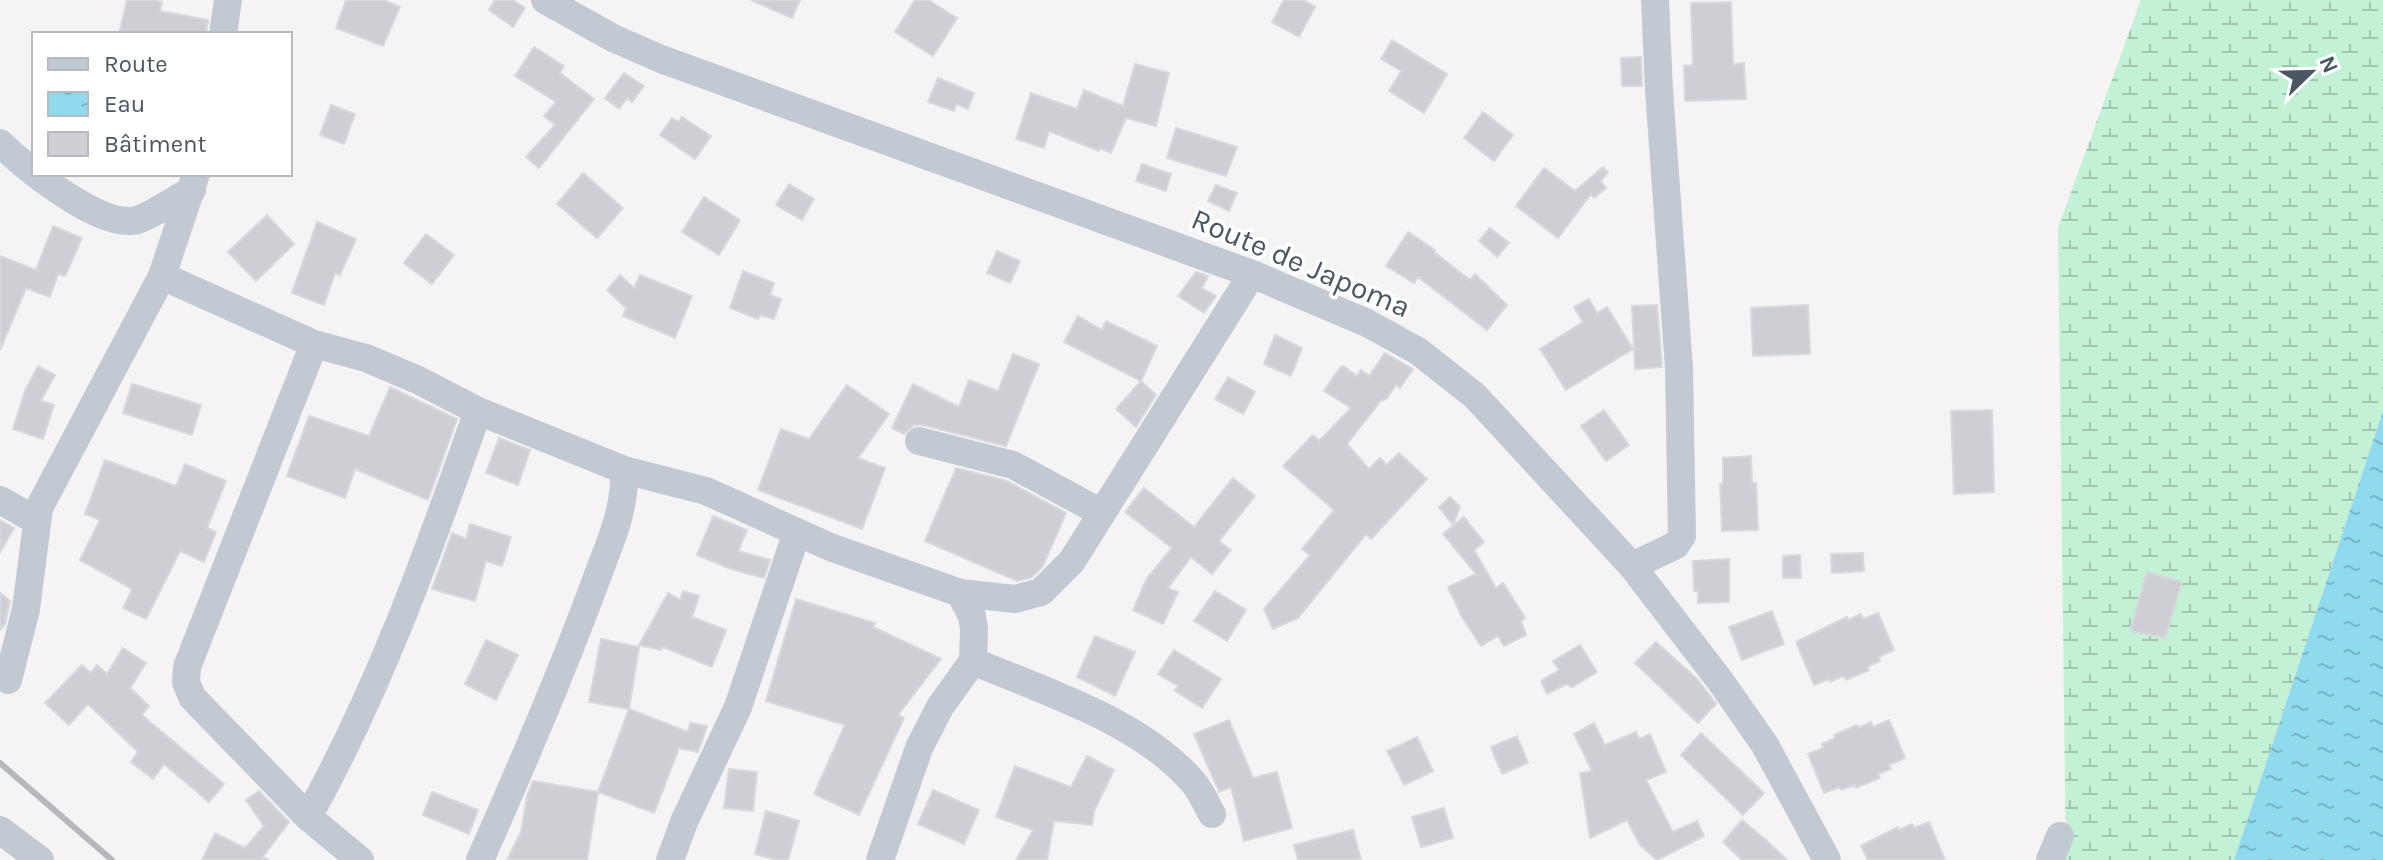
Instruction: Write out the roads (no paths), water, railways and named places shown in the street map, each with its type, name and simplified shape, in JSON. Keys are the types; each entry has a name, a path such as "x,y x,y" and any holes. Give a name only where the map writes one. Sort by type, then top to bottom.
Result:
{"street":[{"path":"223,32 228,0"},
{"name":"Route de Japoma","path":"545,0 613,38 661,59 1252,274 1367,323 1418,351 1475,396 1632,566 1765,745 1827,860"},
{"path":"1632,566 1669,549 1682,536 1679,368 1655,0"},
{"path":"0,143 32,171"},
{"path":"37,176 110,219 136,220 194,182"},
{"path":"8,680 26,609 39,508 162,276 194,182"},
{"path":"162,276 314,344 366,358 478,411 624,470 706,491 830,547 960,593 1015,599 1041,592 1072,561 1252,274"},
{"path":"314,344 187,667 186,682 192,697 308,817 360,860"},
{"path":"308,817 343,754 394,638 478,411"},
{"path":"919,441 1013,465 1102,513"},
{"path":"480,860 539,728 576,634 623,504 624,470"},
{"path":"0,500 37,521"},
{"path":"670,860 684,822 738,707 797,532"},
{"path":"880,860 919,748 940,707 973,661 972,616 960,593"},
{"path":"973,661 1127,728 1175,763 1196,785 1212,814"},
{"path":"0,830 40,860"}],"water":[{"path":"2383,411 2383,860 2234,860"}],"railway":[{"path":"0,763 112,860"}]}
